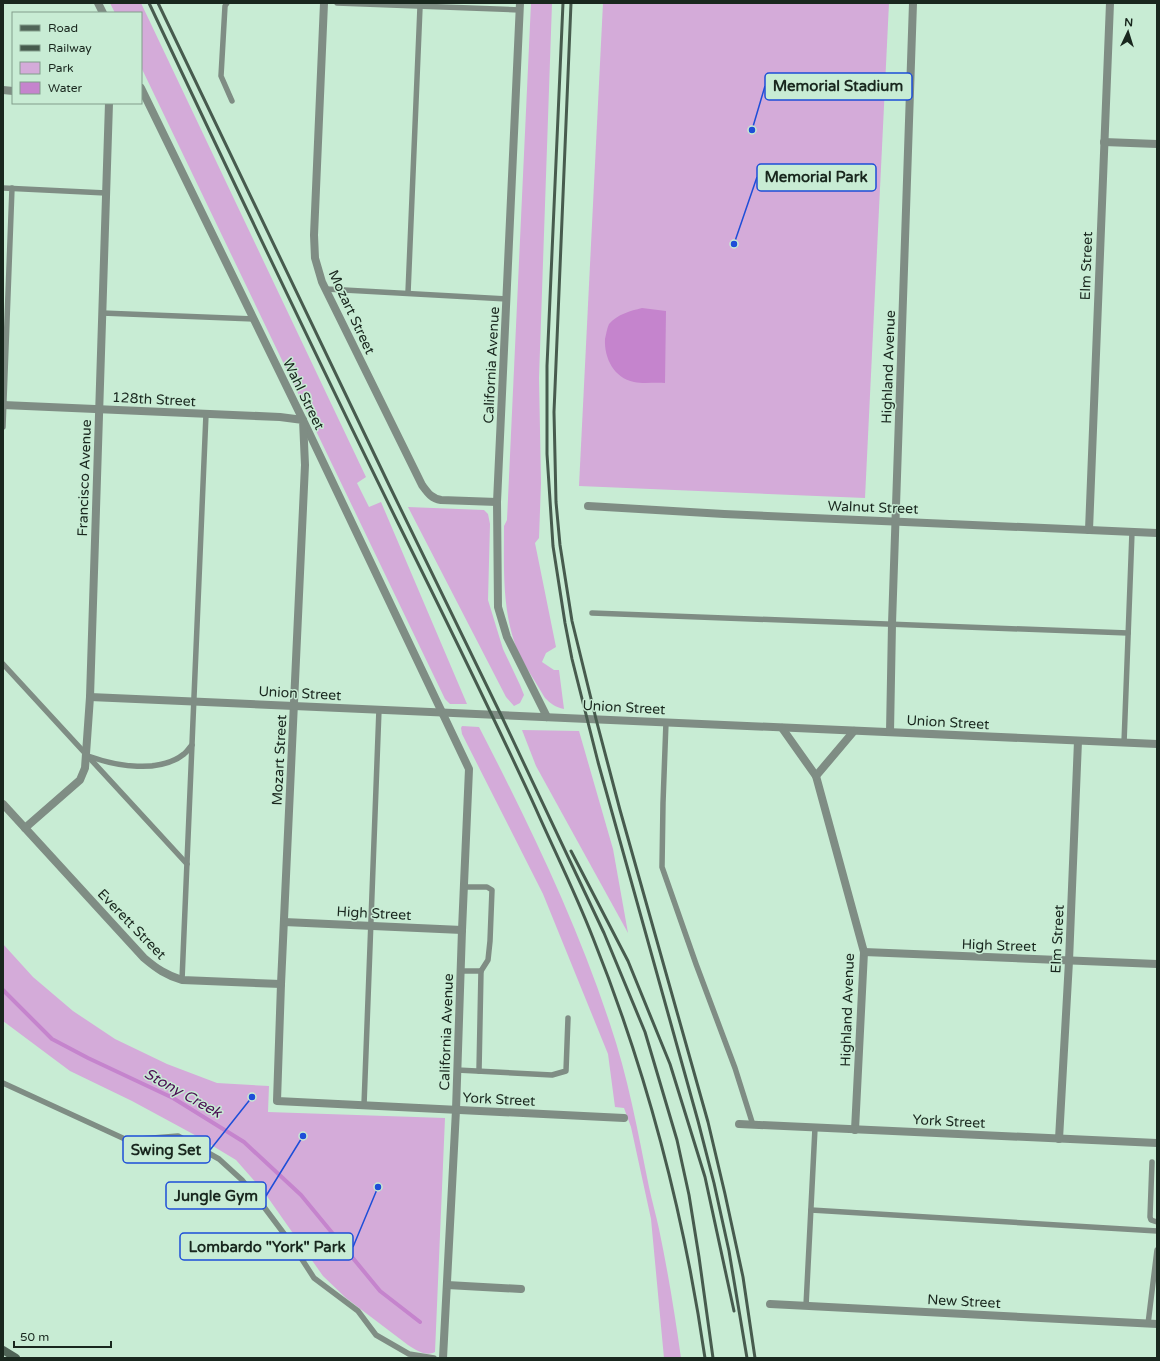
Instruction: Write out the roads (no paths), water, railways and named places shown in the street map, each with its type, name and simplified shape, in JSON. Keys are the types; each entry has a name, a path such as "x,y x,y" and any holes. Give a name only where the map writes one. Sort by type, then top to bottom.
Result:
{"street":[{"path":"98,3 102,12"},
{"name":"Mozart Street","path":"324,3 314,247 318,270 422,485 430,496 441,500 497,502"},
{"name":"Highland Avenue","path":"890,732 892,624 914,3"},
{"name":"Elm Street","path":"1090,530 1110,3"},
{"name":"California Avenue","path":"520,7 497,502 498,607 506,637 547,717"},
{"name":"Wahl Street","path":"143,97 303,420 441,712"},
{"name":"Francisco Avenue","path":"25,828 80,780 85,768 90,697 109,104"},
{"path":"1104,142 1157,144"},
{"name":"128th Street","path":"3,405 280,417 303,420"},
{"name":"Mozart Street","path":"277,1102 305,465 303,420"},
{"name":"Walnut Street","path":"588,506 724,514 1157,533"},
{"name":"Union Street","path":"90,697 1157,744"},
{"name":"California Avenue","path":"441,712 469,769 460,971 456,1110 443,1358"},
{"name":"Highland Avenue","path":"782,728 816,776 864,952 855,1130"},
{"path":"816,776 854,731"},
{"name":"Elm Street","path":"1059,1139 1069,961 1078,741"},
{"name":"Everett Street","path":"3,804 144,958 157,969 169,976 182,980 281,984"},
{"name":"High Street","path":"284,922 462,930"},
{"name":"High Street","path":"864,952 1157,964"},
{"name":"York Street","path":"277,1102 624,1118"},
{"name":"York Street","path":"739,1124 1157,1143"},
{"path":"447,1285 521,1289"},
{"name":"New Street","path":"770,1304 1153,1324"},
{"path":"3,1350 16,1358"}],"lane":[{"path":"227,3 225,6 221,76 232,101"},
{"path":"337,3 520,7"},
{"path":"408,294 420,6"},
{"path":"3,188 106,193"},
{"path":"3,427 12,188"},
{"path":"326,289 507,299"},
{"path":"102,313 254,319"},
{"path":"182,980 206,414"},
{"path":"1124,743 1132,532"},
{"path":"592,613 1128,633"},
{"path":"3,664 86,756 187,864"},
{"path":"364,1105 379,710"},
{"path":"666,722 662,867 735,1068 753,1125"},
{"path":"86,756 121,766 146,766 163,764 176,759 184,754 192,745"},
{"path":"464,886 487,887 492,890 488,960 481,971 479,1071"},
{"path":"460,971 481,971"},
{"path":"457,1070 552,1075 566,1071 568,1018"},
{"path":"3,1084 127,1140 178,1136 219,1159 242,1180 261,1203 294,1247 314,1278 358,1311 376,1335 409,1354 434,1358"},
{"path":"806,1306 815,1128"},
{"path":"1152,1162 1150,1217 1151,1220 1157,1222"},
{"path":"811,1210 1157,1231"},
{"path":"1153,1324 1157,1250"}],"water":[{"path":"642,308 666,311 665,383 638,383 627,380 616,372 608,360 605,339 609,324 620,315"}],"waterway":[{"name":"Stony Creek","path":"3,990 52,1039 88,1058 173,1098 244,1142 301,1195 380,1291 420,1322"}],"railway":[{"path":"149,3 303,328 502,737 586,922 612,989 647,1092 675,1197 705,1358"},
{"path":"158,3 501,715 604,933 645,1032 677,1140 689,1195 713,1358"},
{"path":"563,3 547,366 547,454 553,546 572,659 598,762 714,1183 729,1251 747,1358"},
{"path":"571,3 554,412 556,502 560,545 572,621 596,719 620,810 708,1122 743,1277 755,1358"},
{"path":"571,851 628,961 670,1064 705,1177 734,1311"}],"place":[{"name":"Memorial Stadium","path":"752,130"},
{"name":"Memorial Park","path":"734,244"},
{"name":"Swing Set","path":"252,1097"},
{"name":"Jungle Gym","path":"303,1136"},
{"name":"Lombardo \"York\" Park","path":"378,1187"}]}
